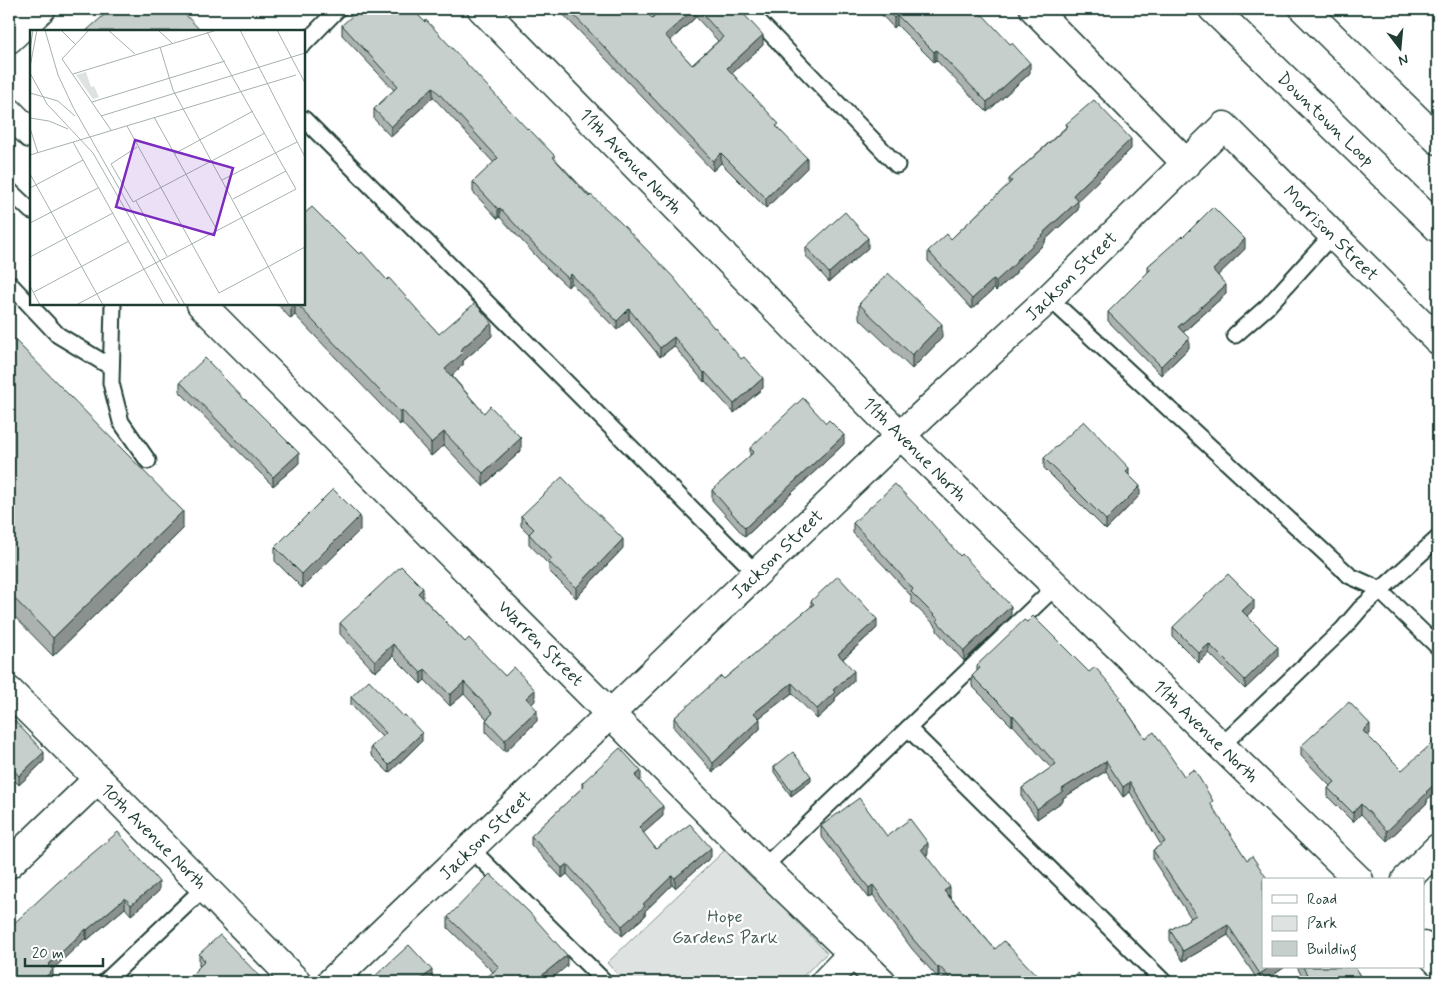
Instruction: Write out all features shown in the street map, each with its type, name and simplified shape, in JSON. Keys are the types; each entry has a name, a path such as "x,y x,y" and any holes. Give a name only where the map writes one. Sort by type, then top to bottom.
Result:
{"main road":[{"path":"9,39 41,9"},
{"name":"11th Avenue North","path":"482,9 900,436 1357,878"},
{"path":"1034,9 1187,164"},
{"name":"Downtown Loop","path":"1213,9 1438,228"},
{"path":"1304,9 1438,140"},
{"path":"9,112 30,133"},
{"name":"Jackson Street","path":"331,982 471,849 610,712 900,436 1049,298 1224,126"},
{"name":"Morrison Street","path":"1224,126 1438,340"},
{"name":"Warren Street","path":"202,305 762,866 882,982"},
{"name":"10th Avenue North","path":"9,691 298,982"},
{"path":"9,864 98,779"},
{"path":"1408,878 1438,848"},
{"path":"1424,947 1438,962"},
{"path":"825,982 853,953"}],"lane":[{"path":"305,43 338,9"},
{"path":"747,9 897,165"},
{"path":"305,120 756,573"},
{"path":"9,190 30,210"},
{"path":"1235,335 1267,307 1332,235"},
{"path":"9,283 58,335 111,367"},
{"path":"1049,298 1350,576 1377,588 1438,647"},
{"path":"113,305 111,384 121,422 148,461"},
{"path":"1220,746 1380,591 1438,538"},
{"path":"762,866 1056,586"},
{"path":"908,728 1164,982"},
{"path":"471,849 605,982"},
{"path":"105,982 205,887"}],"green space":[{"name":"Hope Gardens Park","path":"727,848 827,953 797,982 625,982 607,963"}],"building":[{"path":"111,9 180,9 200,30 87,30"},
{"path":"360,9 412,9 425,22 426,20 528,130 555,156 553,157 589,197 591,195 619,221 674,278 741,359 744,357 763,378 734,404 704,373 674,337 660,348 629,309 617,321 571,274 568,278 547,259 473,182 498,158 433,87 391,127 374,109 398,86 342,25"},
{"path":"568,9 644,9 652,18 662,9 694,9 665,35 692,65 723,37 698,9 739,9 763,35 727,68 779,124 776,126 807,158 766,198 721,153 713,161"},
{"path":"885,9 974,9 983,15 1030,63 987,102 936,50 934,52 897,15 894,18"},
{"path":"1094,100 1131,139 1073,195 1078,201 1044,232 1016,263 996,281 994,279 972,299 928,251 947,234 951,239 1012,181 1009,179"},
{"path":"312,207 359,254 362,252 387,280 389,278 439,334 475,303 492,323 460,350 463,353 445,369 484,413 490,406 521,438 483,473 444,432 431,443 402,410 400,412 298,305 305,305 305,213"},
{"path":"1213,207 1245,239 1213,270 1226,285 1178,327 1189,338 1161,366 1108,312 1151,269 1148,266 1183,237"},
{"path":"845,212 868,238 829,273 806,247"},
{"path":"888,273 942,324 912,355 859,304"},
{"path":"9,334 183,511 53,638 9,593"},
{"path":"205,358 299,453 273,477 180,382"},
{"path":"803,398 826,423 829,420 844,435 745,528 712,490 754,452 750,448"},
{"path":"1084,421 1129,468 1126,472 1140,486 1106,520 1044,458"},
{"path":"562,477 623,539 576,588 549,562 552,559 529,534 534,529 521,516"},
{"path":"895,484 960,556 962,554 1011,606 964,651 937,621 938,619 911,592 913,589 887,559 853,523"},
{"path":"333,489 360,516 302,574 275,547"},
{"path":"401,566 423,588 418,593 465,642 469,638 505,676 514,667 535,690 526,698 537,710 505,740 486,720 493,713 464,682 450,695 425,669 421,673 393,644 375,661 340,623"},
{"path":"1228,574 1254,600 1242,611 1278,647 1245,680 1209,644 1199,653 1173,627"},
{"path":"838,576 877,619 838,654 854,671 833,690 835,692 817,709 792,683 754,713 760,719 713,763 674,718 721,676 724,679 814,604 811,601"},
{"path":"1033,616 1089,672 1095,667 1120,696 1118,698 1145,738 1154,732 1184,776 1194,769 1213,801 1210,803 1247,860 1252,856 1267,878 1262,878 1262,968 1269,968 1260,974 1228,925 1183,951 1170,930 1196,915 1153,850 1165,842 1130,782 1123,787 1106,761 1062,789 1063,791 1037,809 1022,788 1056,764 1013,715 972,676 980,668 977,665 1024,620 1027,622"},
{"path":"369,680 422,733 389,765 371,747 386,733 351,697"},
{"path":"1349,702 1370,724 1363,731 1402,770 1438,738 1438,781 1387,831 1361,804 1353,813 1328,788 1335,782 1301,746"},
{"path":"9,715 44,752 19,776 9,765"},
{"path":"620,748 641,771 635,776 663,806 639,827 656,849 690,824 711,848 675,878 672,876 643,904 645,906 622,926 567,864 562,868 531,836 584,786 582,783"},
{"path":"793,752 811,776 791,791 774,767"},
{"path":"859,798 887,836 910,819 928,843 921,849 950,887 944,891 995,949 1004,941 1043,982 954,982 939,966 938,968 912,938 873,885 869,888 821,826"},
{"path":"118,832 159,882 131,905 125,898 86,929 48,965 53,970 40,982 9,982 9,928 57,883"},
{"path":"490,874 529,912 567,955 534,982 481,982 499,967 448,917"},
{"path":"220,935 261,978 256,982 184,982 205,961 199,954"},
{"path":"409,945 432,970 418,982 379,982 374,977"},
{"path":"1304,968 1356,968 1363,982 1311,982"},
{"path":"1078,973 1084,982 1065,982"},
{"path":"1372,977 1375,982 1364,982"}]}
